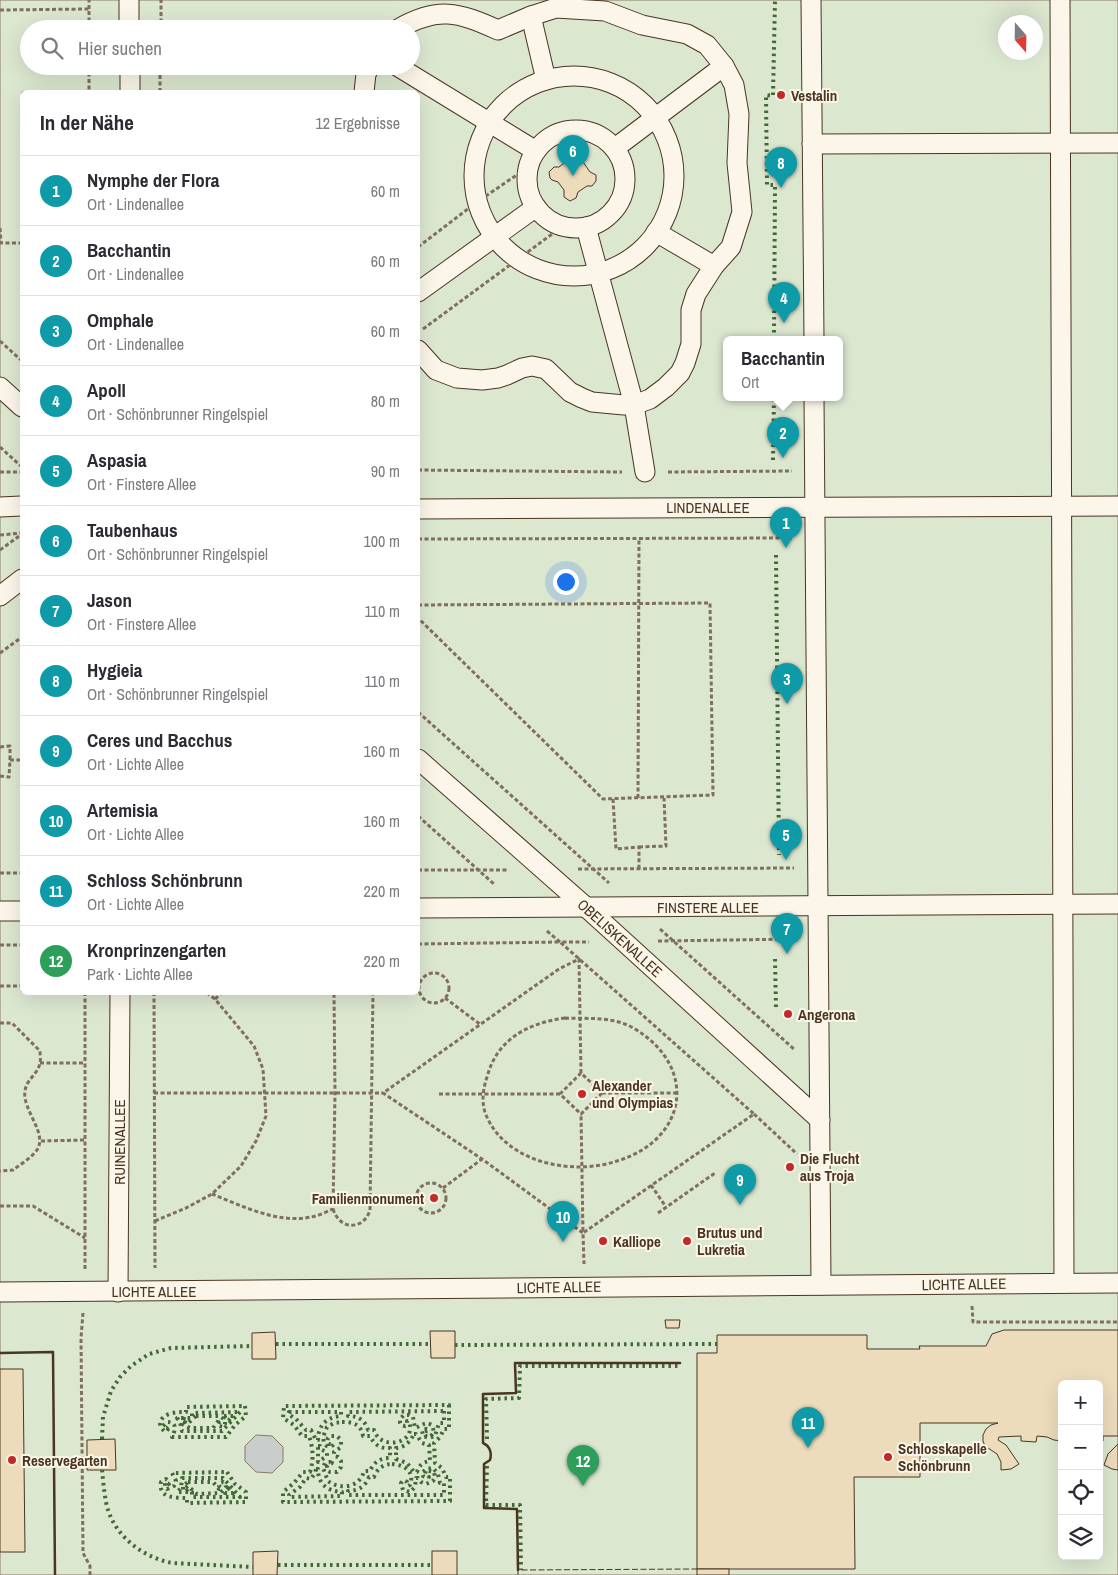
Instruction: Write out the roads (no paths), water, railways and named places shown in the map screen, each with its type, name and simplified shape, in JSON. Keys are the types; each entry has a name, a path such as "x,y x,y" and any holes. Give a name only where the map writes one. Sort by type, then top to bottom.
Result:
{"street":[{"path":"129,0 129,20"},
{"path":"811,0 814,336"},
{"path":"1060,0 1064,1283"},
{"path":"415,20 433,14 453,14 472,19 498,30 530,16 556,8 605,11 642,25 688,34 706,45 724,66 734,85 739,114 737,163 742,212 731,247 714,266 696,294 691,310 691,344 685,363 680,373 650,399 634,404 603,404 582,398 570,392 546,369 532,366 498,378 468,380 457,378 436,370 420,352"},
{"path":"530,16 546,80"},
{"path":"615,148 724,66"},
{"path":"130,75 130,90"},
{"path":"364,90 366,75"},
{"path":"412,75 489,122 533,159"},
{"path":"566,76 586,77 606,81 625,90 655,117 664,132 670,149 674,184 668,209 656,232 645,246 631,258 599,273 566,276 549,273 518,259 505,249 494,236 484,220 477,202 474,186 474,169 479,145 489,122 513,96 546,80 566,76"},
{"path":"575,130 590,132 604,138 615,148 623,162 626,179 623,195 614,210 602,221 586,227 563,226 548,219 536,207 528,187 527,177 533,159 546,140 560,133 575,130"},
{"path":"812,144 1118,142"},
{"path":"420,291 536,207"},
{"path":"586,227 634,404 645,472"},
{"path":"656,232 714,266"},
{"path":"0,387 20,404"},
{"path":"814,401 821,1285"},
{"name":"LINDENALLEE","path":"420,509 1118,506"},
{"path":"0,507 20,508"},
{"path":"0,596 20,581"},
{"name":"OBELISKENALLEE","path":"420,761 587,908 820,1120"},
{"name":"FINSTERE ALLEE","path":"420,908 1118,904"},
{"path":"0,911 20,911"},
{"name":"RUINENALLEE","path":"118,1292 120,995"},
{"name":"LICHTE ALLEE","path":"0,1292 1118,1283"}],"place":[{"name":"Vestalin","path":"781,95"},
{"name":"Taubenhaus","path":"573,176"},
{"name":"Hygieia","path":"781,188"},
{"name":"Apoll","path":"784,323"},
{"name":"Bacchantin","path":"783,458"},
{"name":"Nymphe der Flora","path":"786,548"},
{"name":"Omphale","path":"787,704"},
{"name":"Aspasia","path":"786,860"},
{"name":"Jason","path":"787,954"},
{"name":"Angerona","path":"788,1014"},
{"name":"Alexander und Olympias","path":"582,1094"},
{"name":"Die Flucht aus Troja","path":"790,1167"},
{"name":"Familienmonument","path":"434,1198"},
{"name":"Ceres und Bacchus","path":"740,1205"},
{"name":"Kalliope","path":"603,1241"},
{"name":"Brutus und Lukretia","path":"687,1241"},
{"name":"Artemisia","path":"563,1242"},
{"name":"Schloss Schönbrunn","path":"808,1448"},
{"name":"Schlosskapelle Schönbrunn","path":"888,1457"},
{"name":"Reservegarten","path":"12,1460"},
{"name":"Kronprinzengarten","path":"583,1486"}]}
